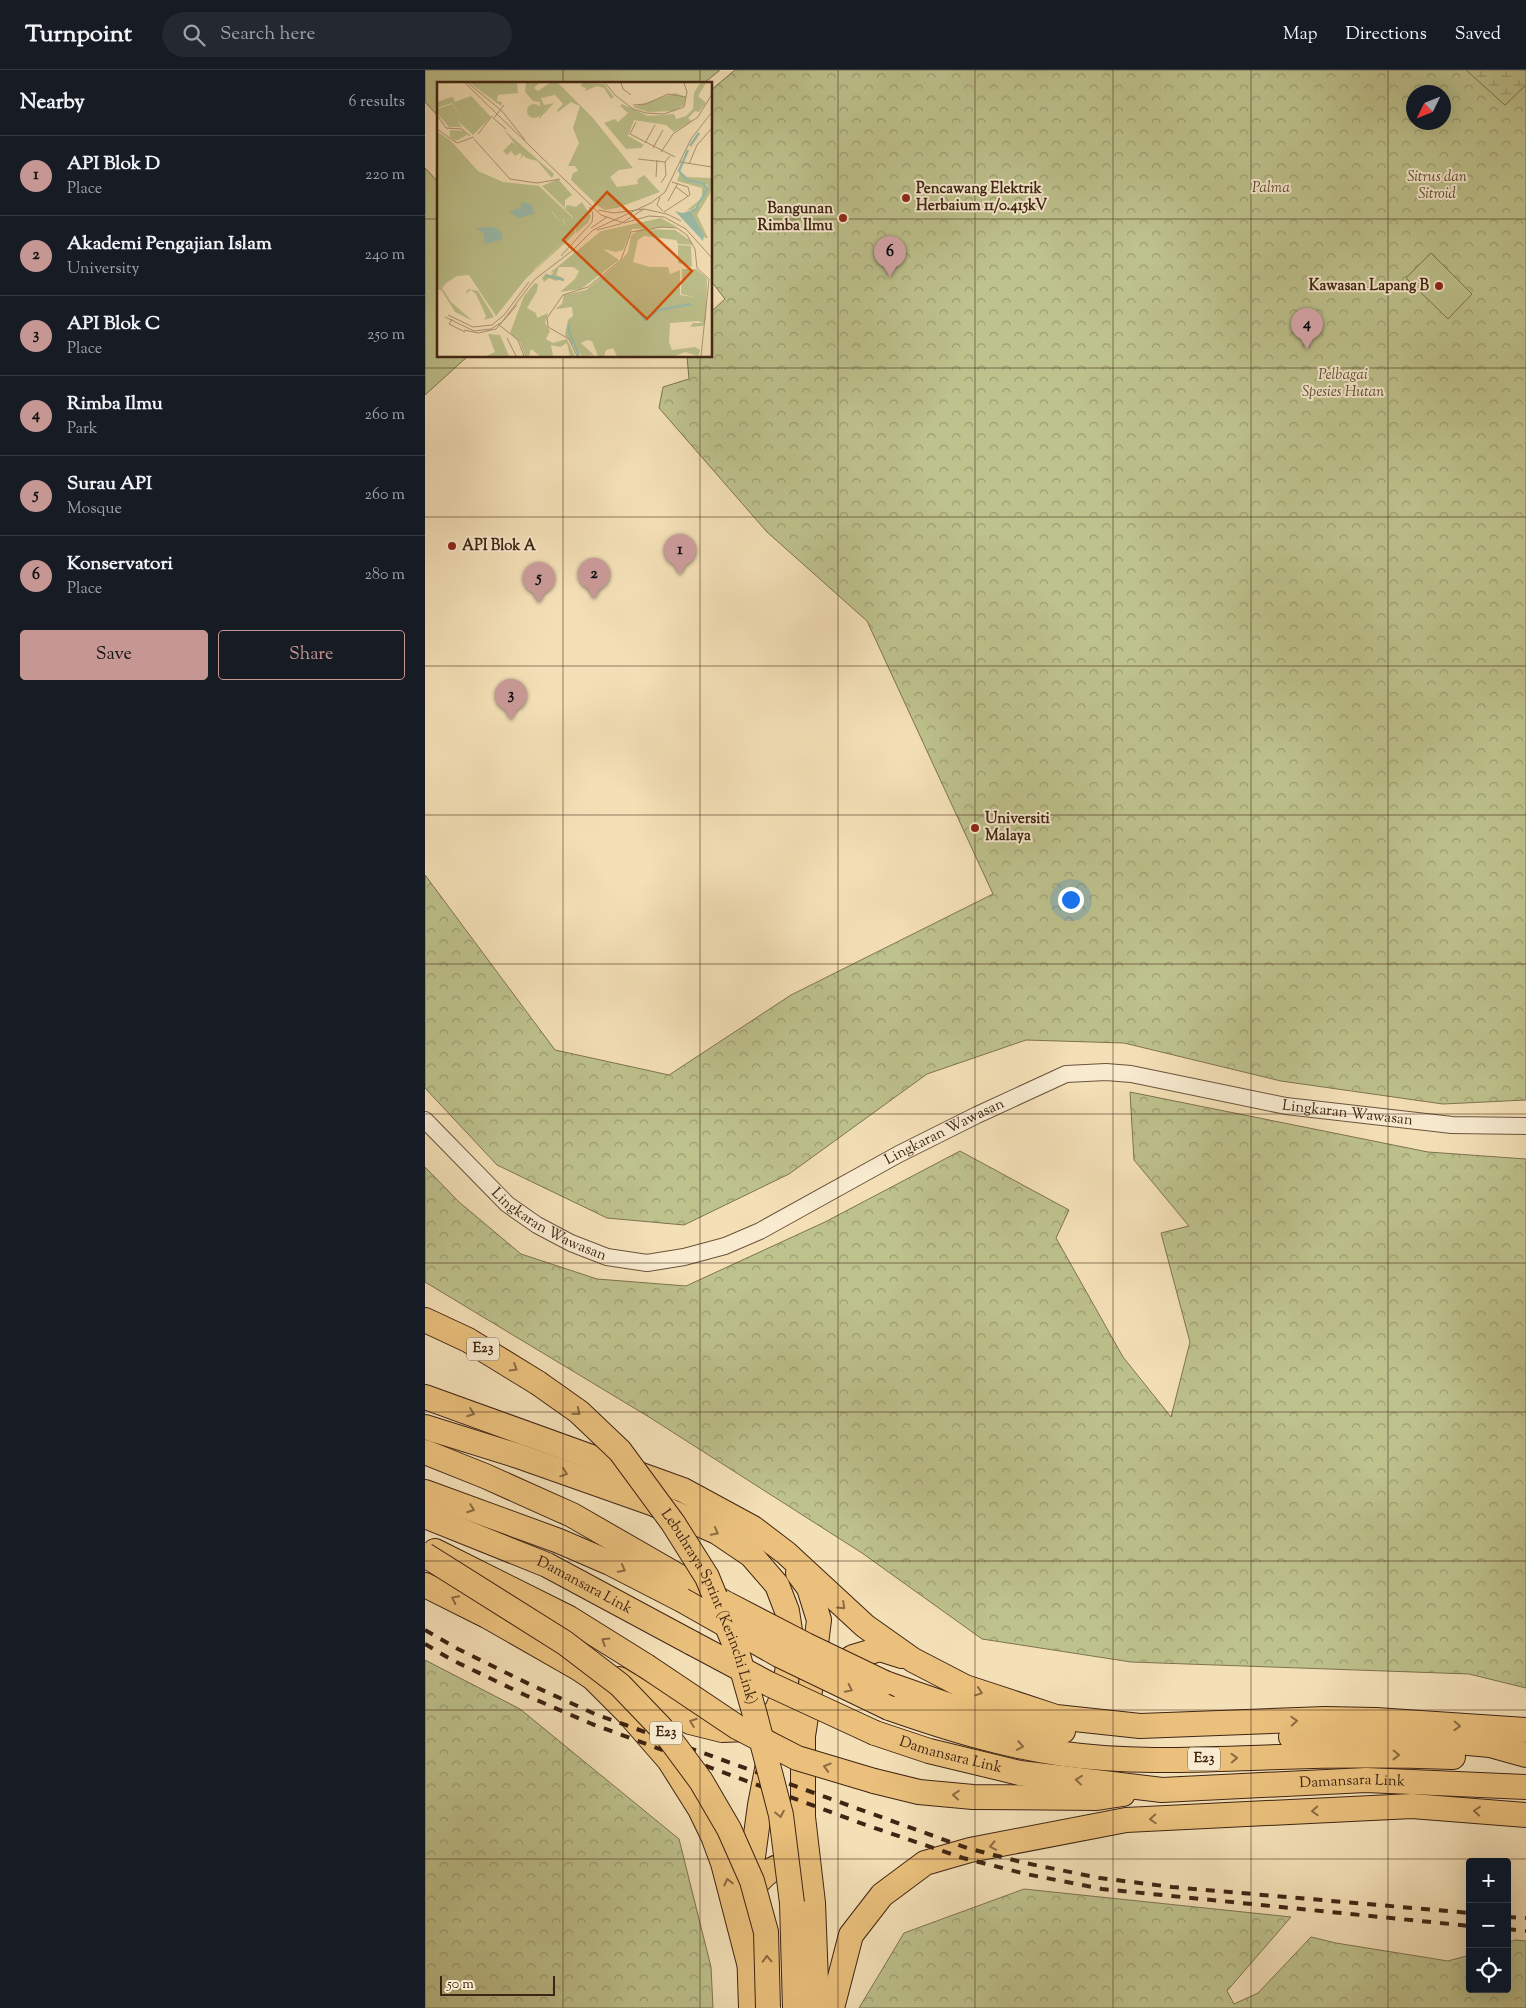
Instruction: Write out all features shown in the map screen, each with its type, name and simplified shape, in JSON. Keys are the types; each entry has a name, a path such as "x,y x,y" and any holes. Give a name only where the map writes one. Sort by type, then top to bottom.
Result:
{"highway":[{"name":"Lebuhraya Sprint (Kerinchi Link)","path":"425,1320 468,1340 538,1383 579,1412 620,1451 673,1523 707,1577 736,1648 781,1815 792,1903 795,2008"},
{"path":"425,1397 683,1490 753,1528 786,1553 865,1626 913,1660 965,1687 1056,1717 1140,1726 1322,1719 1376,1720 1526,1730"},
{"path":"425,1426 518,1456 654,1504 717,1532 751,1556 777,1585 787,1611 791,1637 785,1691 775,1712 749,1729 722,1730 690,1722 425,1562"},
{"path":"425,1452 485,1476 572,1515 727,1604 805,1645 885,1683 969,1712 1029,1726 1109,1738 1189,1739 1320,1736 1403,1738 1490,1745 1526,1757"},
{"name":"Damansara Link","path":"425,1492 559,1541 610,1563 682,1600 779,1655 889,1708 949,1729 1008,1744 1065,1754 1148,1761 1358,1754 1526,1757"},
{"name":"Damansara Link","path":"425,1516 547,1565 769,1684 875,1733 929,1752 1020,1773 1162,1790 1366,1780 1526,1787"},
{"path":"753,1528 796,1570 809,1588 819,1620 803,1736 803,1817 813,1903 817,2008"},
{"path":"425,1547 569,1618 646,1666 737,1728 797,1758 919,1792 973,1797 1097,1798 1162,1790"},
{"name":"E23","path":"425,1555 565,1643 620,1685 664,1730 701,1781 729,1829 752,1881 766,1932 768,2008"},
{"path":"425,1585 487,1616 585,1673 628,1713 669,1760 700,1810 713,1836 723,1863 749,1963"},
{"path":"751,2008 748,1894 760,1805 770,1754 799,1708 811,1684 853,1657 879,1649 913,1660"},
{"path":"1320,1736 1377,1729 1407,1723"},
{"path":"832,2008 851,1935 882,1895 925,1864 970,1850 1126,1820 1412,1806 1526,1815"},
{"path":"748,1894 765,1872 775,1868 789,1867 803,1876 813,1903"}],"street":[{"name":"Lingkaran Wawasan","path":"425,1120 507,1204 537,1225 571,1243 607,1257 647,1263 684,1257 733,1243 760,1231 899,1154 977,1114 1065,1074 1106,1072 1131,1074 1286,1106 1452,1126 1526,1126"}],"green space":[{"path":"425,70 720,70 705,82 437,82 437,115 425,102"},
{"path":"735,70 1526,70 1526,1100 1443,1104 1281,1081 1124,1043 1026,1040 927,1074 789,1174 684,1225 607,1218 497,1165 425,1088 425,875 555,1050 669,1075 791,995 993,894 867,621 767,532 659,408 663,387 689,379 687,358 713,358 713,310 725,299 713,284 713,88"},
{"path":"1466,70 1526,70 1526,85 1505,105"},
{"path":"425,168 437,181 437,358 466,358 425,395"},
{"name":"Kawasan Lapang B","path":"1431,253 1472,294 1448,319 1406,278"},
{"path":"1130,1092 1428,1152 1526,1159 1526,1688 1469,1674 1131,1662 982,1639 862,1553 649,1417 425,1282 425,1167 459,1202 521,1254 597,1279 686,1286 825,1222 960,1151 1069,1210 1056,1238 1123,1357 1171,1417 1190,1342 1161,1233 1189,1226 1134,1160"},
{"path":"425,1660 520,1709 679,1839 711,1967 713,2008 425,2008"},
{"path":"1024,1889 1291,1917 1227,1991 1234,2004 1258,1993 1311,1937 1336,1943 1448,1961 1466,1956 1466,1993 1511,1993 1511,1942 1526,1941 1526,2008 859,2008 904,1933"}],"railway":[{"path":"425,1630 458,1649 595,1714 967,1848 1025,1863 1100,1878 1172,1887 1466,1913"},
{"path":"425,1644 452,1660 525,1695 592,1724 866,1825 963,1858 1026,1874 1102,1889 1466,1926"},
{"path":"1511,1917 1526,1918"},
{"path":"1511,1929 1526,1931"}],"place":[{"name":"Pencawang Elektrik Herbaium 11/0.415kV","path":"906,198"},
{"name":"Bangunan Rimba Ilmu","path":"843,218"},
{"name":"Konservatori","path":"890,277"},
{"name":"Kawasan Lapang B","path":"1439,286"},
{"name":"Rimba Ilmu","path":"1307,349"},
{"name":"API Blok A","path":"452,546"},
{"name":"API Blok D","path":"680,575"},
{"name":"Akademi Pengajian Islam","path":"594,599"},
{"name":"Surau API","path":"539,603"},
{"name":"API Blok C","path":"511,720"},
{"name":"Universiti Malaya","path":"975,828"}],"park label":[{"name":"Sitrus dan Sitroid","path":"1437,186"},
{"name":"Palma","path":"1271,188"},
{"name":"Pelbagai Spesies Hutan","path":"1343,384"}]}
